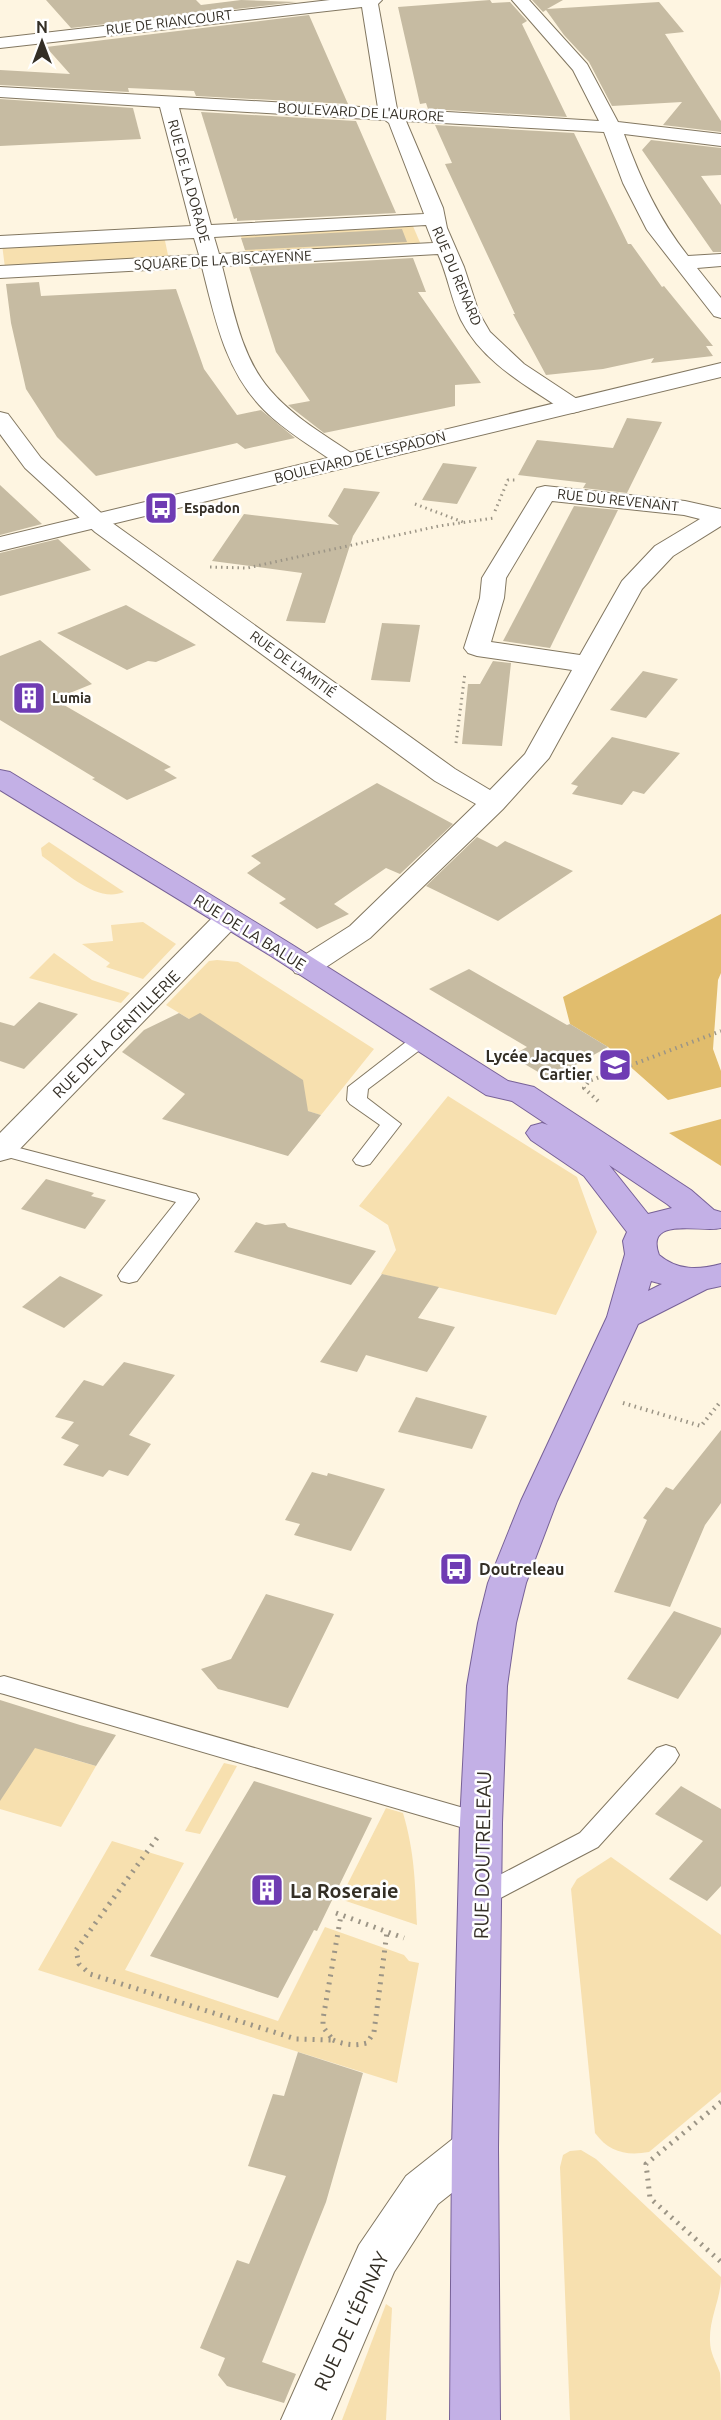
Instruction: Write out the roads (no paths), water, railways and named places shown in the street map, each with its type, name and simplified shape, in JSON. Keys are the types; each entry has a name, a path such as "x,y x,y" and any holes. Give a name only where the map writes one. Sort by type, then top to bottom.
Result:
{"main road":[{"name":"RUE DE LA BALUE","path":"0,778 422,1039 497,1088 523,1094 680,1197 712,1221"},
{"name":"RUE DE LA BALUE","path":"497,1088 500,1105 595,1169 643,1243 649,1265 681,1279 715,1277"},
{"path":"643,1243 654,1223 668,1218 712,1221"},
{"name":"RUE DOUTRELEAU","path":"475,2420 475,2148 481,1823 487,1686 497,1623 507,1583 540,1501 624,1317 643,1243"},
{"path":"624,1317 715,1277"}],"street":[{"path":"369,0 388,113"},
{"name":"RUE DE RIANCOURT","path":"0,43 374,0"},
{"path":"520,0 581,68 657,230 721,312"},
{"name":"BOULEVARD DE L'AURORE","path":"0,92 609,127 721,140"},
{"name":"RUE DE LA DORADE","path":"168,101 228,327 239,357 253,383 273,407 346,460"},
{"name":"RUE DU RENARD","path":"388,113 397,121 434,208 433,219 472,321 489,345 511,365 572,406"},
{"name":"SQUARE DE LA BISCAYENNE","path":"0,242 433,219"},
{"name":"SQUARE DE LA BISCAYENNE","path":"0,272 445,248"},
{"path":"682,263 721,260"},
{"name":"BOULEVARD DE L'ESPADON","path":"0,544 721,370"},
{"name":"RUE DE L'AMITIÉ","path":"0,419 33,463 96,521 445,775 493,803"},
{"name":"RUE DU REVENANT","path":"586,664 477,648 492,598 494,578 545,493 685,507 720,516"},
{"name":"RUE DU REVENANT","path":"306,967 360,932 536,758 631,586 664,551 720,516"},
{"name":"RUE DE LA GENTILLERIE","path":"1,1150 228,918"},
{"name":"RUE DE L'ÉPINAY","path":"306,2420 376,2260 422,2190 475,2148"}],"lane":[{"path":"363,1160 392,1124 357,1100 358,1086 422,1039"},
{"name":"RUE DE LA GENTILLERIE","path":"1,1150 189,1199 129,1275"},
{"path":"4,1685 481,1823"},
{"path":"480,1897 589,1840 666,1755"}],"place":[{"name":"Espadon","path":"161,508"},
{"name":"Lumia","path":"29,698"},
{"name":"Lycée Jacques Cartier","path":"615,1065"},
{"name":"Doutreleau","path":"456,1569"},
{"name":"La Roseraie","path":"267,1890"}]}
